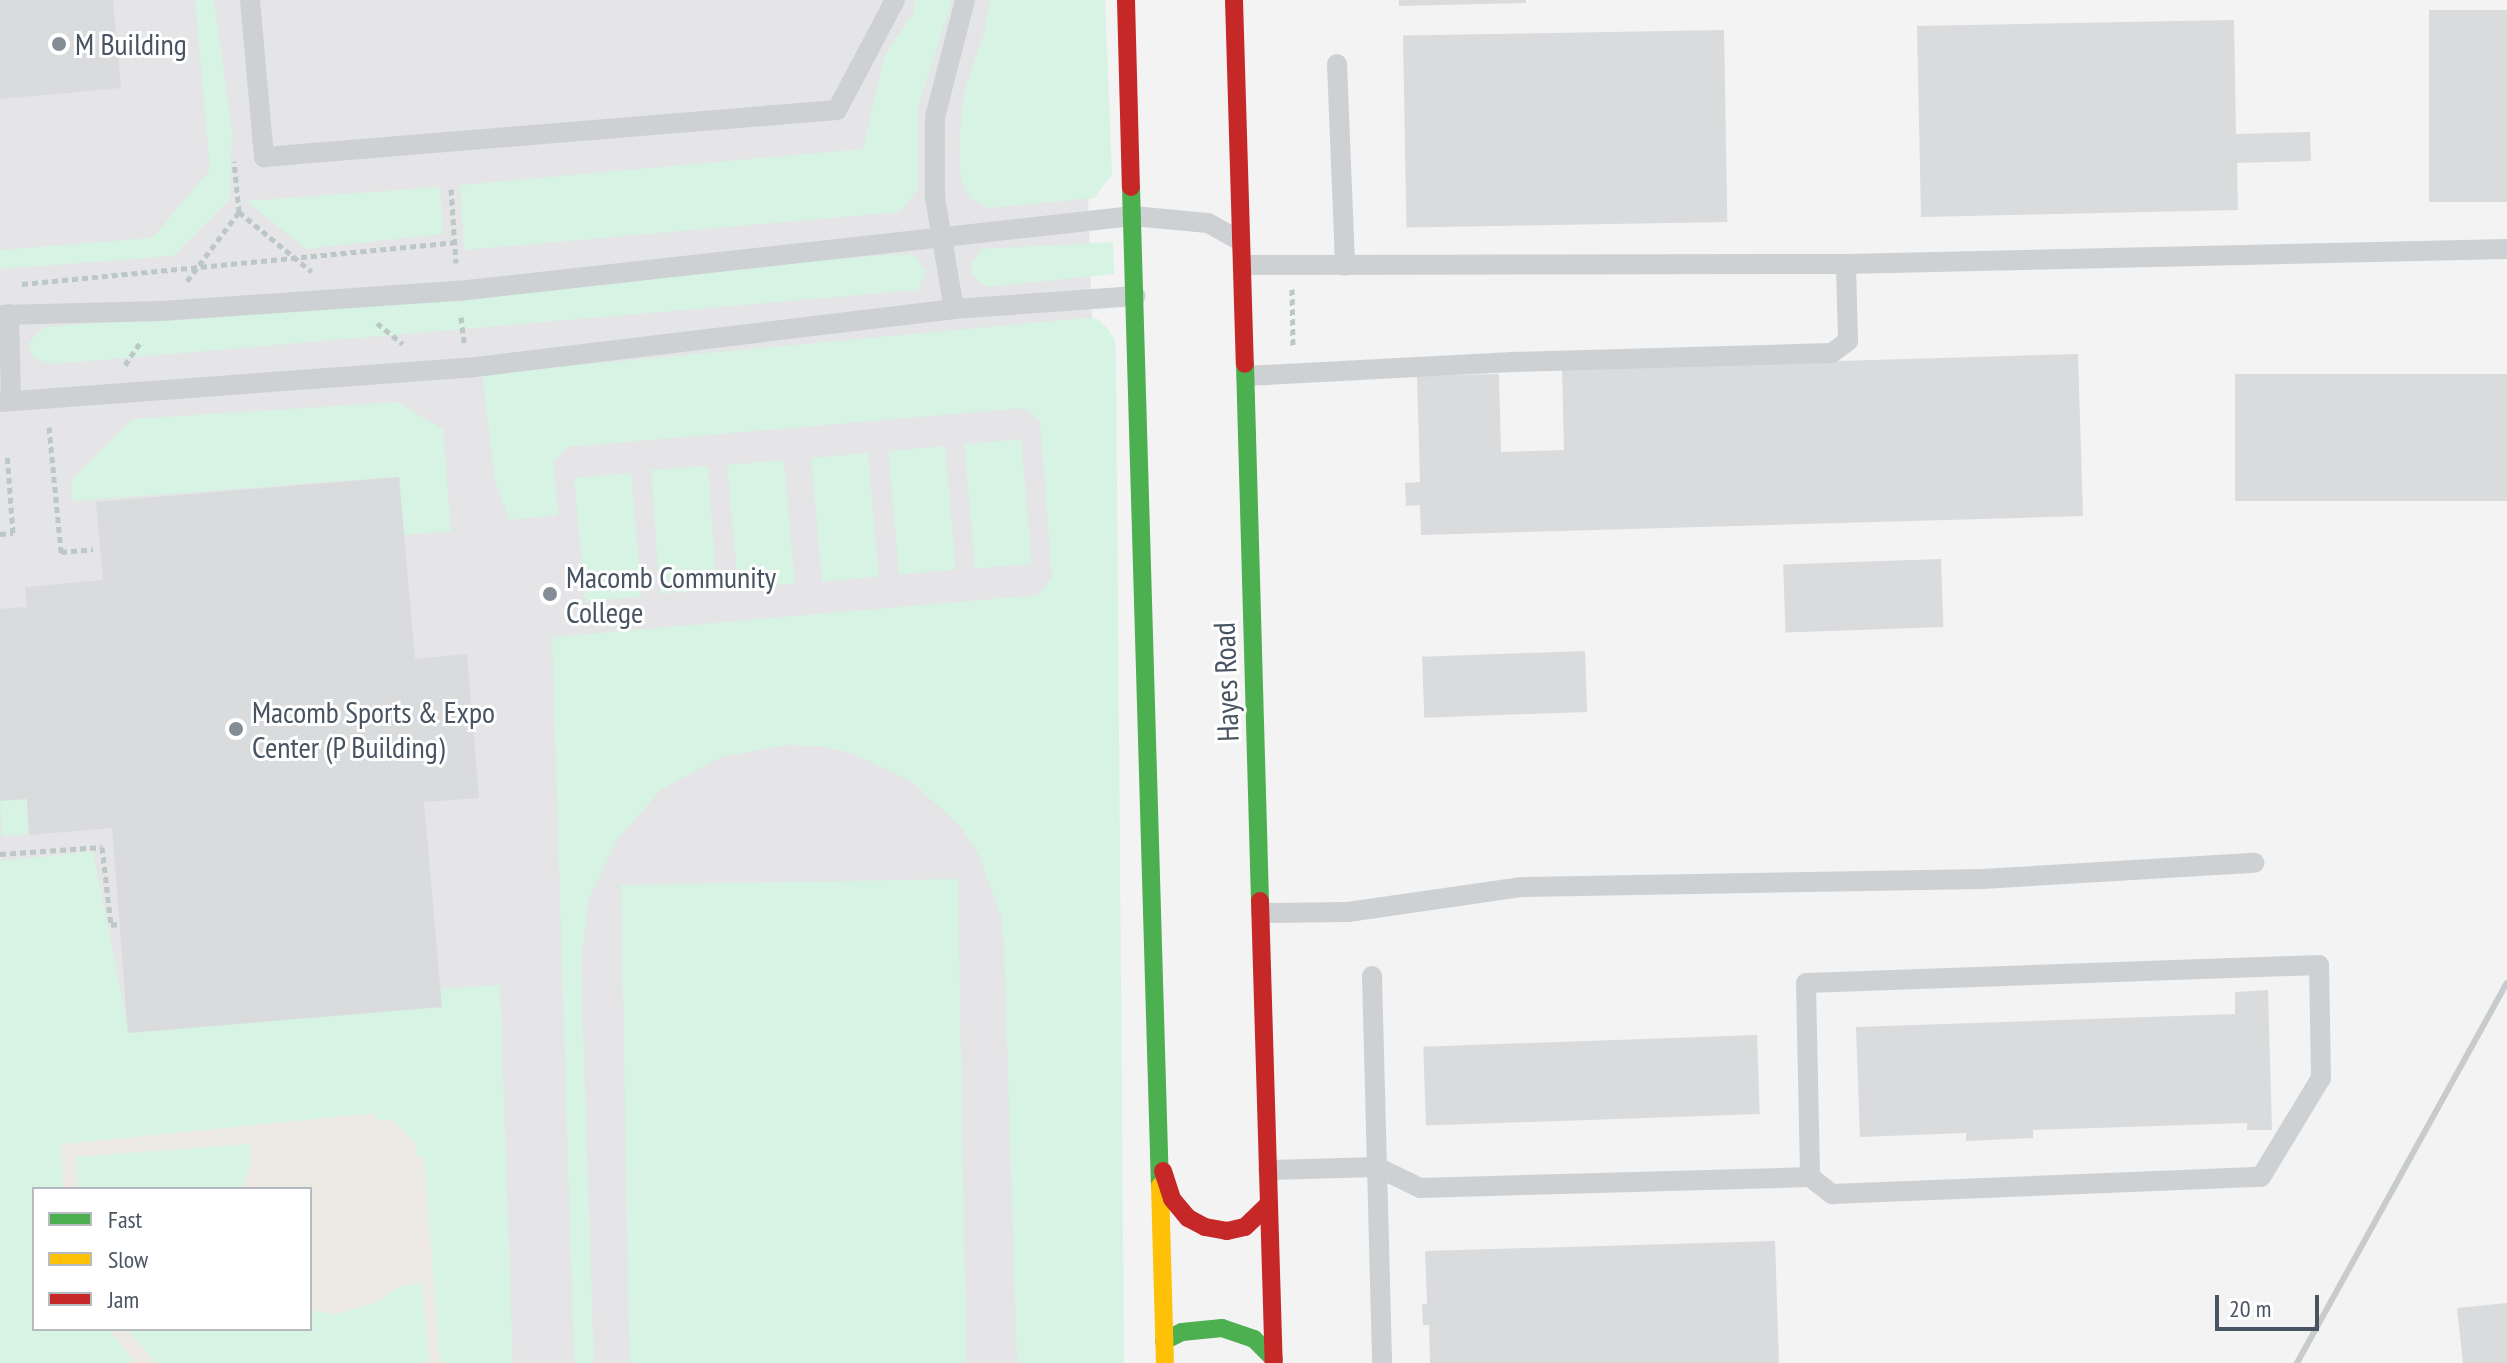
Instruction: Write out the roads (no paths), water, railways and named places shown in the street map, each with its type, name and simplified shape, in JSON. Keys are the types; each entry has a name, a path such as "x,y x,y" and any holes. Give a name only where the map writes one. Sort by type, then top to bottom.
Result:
{"street":[{"path":"1126,0 1165,1363"},
{"name":"Hayes Road","path":"1234,0 1274,1361"},
{"path":"1159,1153 1172,1199 1188,1218 1205,1227 1227,1231 1245,1227 1268,1205"},
{"path":"1164,1341 1182,1332 1222,1328 1254,1339 1274,1361"}],"lane":[{"path":"250,0 264,157 837,110 895,0"},
{"path":"954,309 944,235 935,198 935,117 965,0"},
{"path":"1337,64 1345,266"},
{"path":"1136,296 954,309 467,368 5,401 4,314 162,311 458,291 1133,216 1208,223 1242,242"},
{"path":"1243,265 1846,264 2507,249"},
{"path":"1246,376 1512,362 1832,353 1848,341 1846,264"},
{"path":"1261,913 1348,912 1522,887 1982,879 2255,863"},
{"path":"1268,1170 1377,1167 1420,1188 1810,1177 1832,1194 2261,1177 2321,1078 2319,965 1806,983 1810,1177"},
{"path":"1372,976 1382,1363"}],"railway":[{"path":"2297,1363 2507,983"}],"place":[{"name":"M Building","path":"59,44"},
{"name":"Macomb Community College","path":"550,594"},
{"name":"Macomb Sports & Expo Center (P Building)","path":"236,729"}]}
